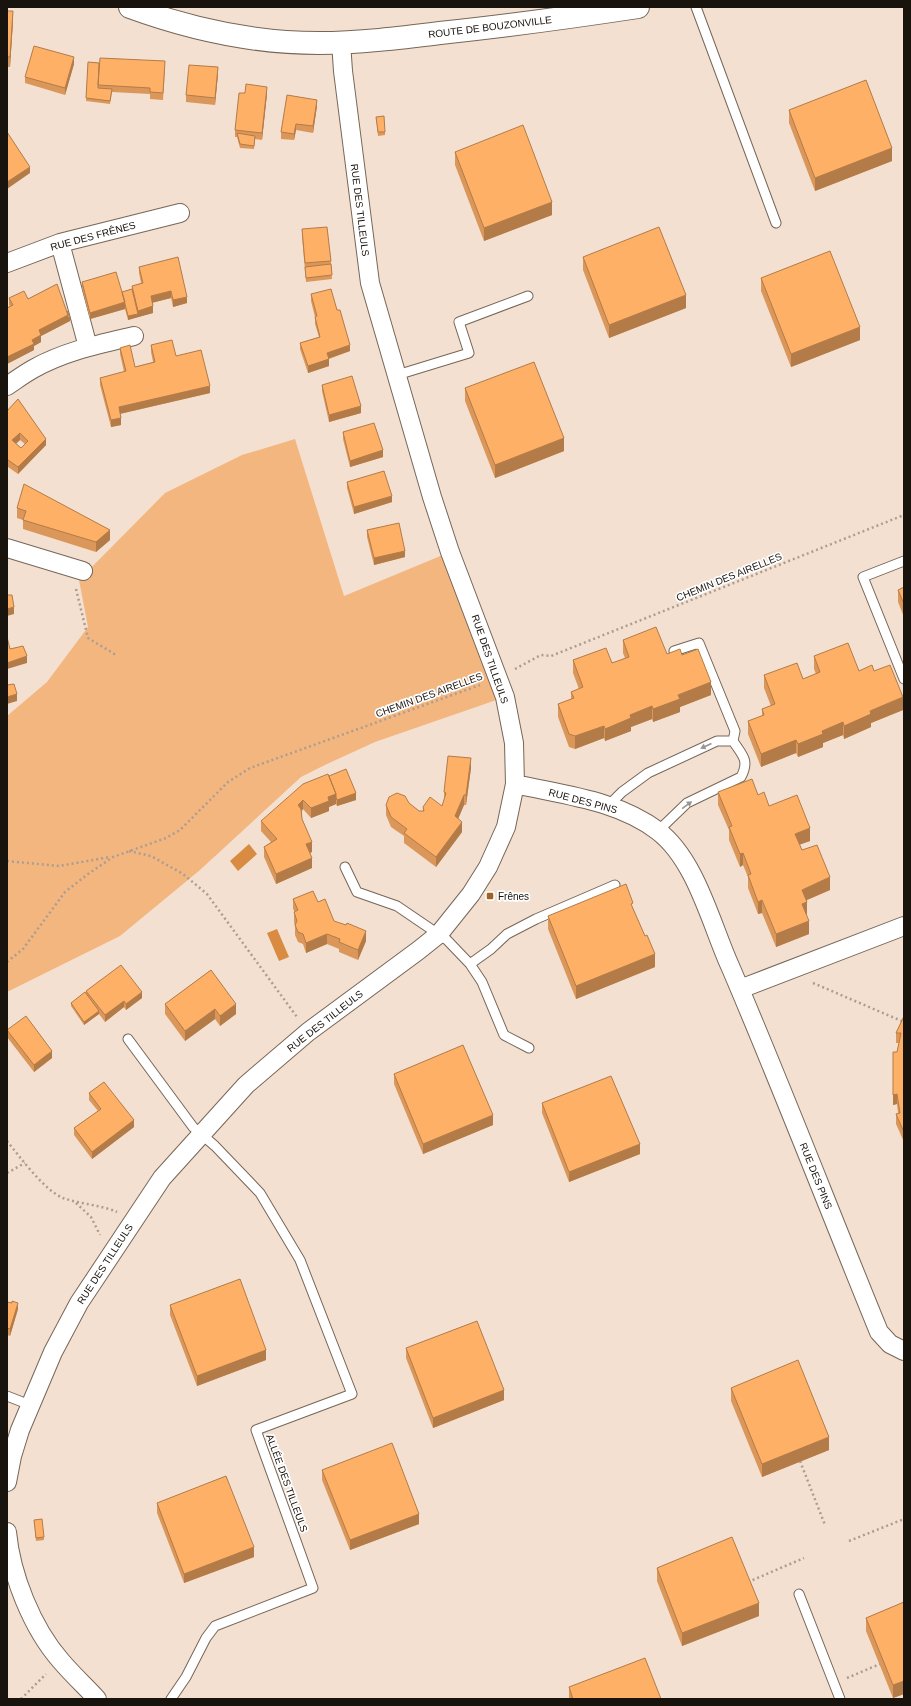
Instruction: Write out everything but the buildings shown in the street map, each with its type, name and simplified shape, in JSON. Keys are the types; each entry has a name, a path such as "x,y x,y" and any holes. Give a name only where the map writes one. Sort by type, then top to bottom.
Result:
{"main road":[{"name":"ROUTE DE BOUZONVILLE","path":"130,7 195,27 247,38 319,43 475,30 638,7"}],"street":[{"name":"RUE DES TILLEULS","path":"7,1482 12,1456 30,1405 52,1352 79,1303 132,1221 162,1178 246,1084 308,1032 439,934 471,894 488,867 506,827 515,784 514,743 505,697 450,552 432,497 370,283 343,70 341,42"},
{"name":"RUE DES FRÊNES","path":"7,263 60,243 180,213"},
{"path":"60,243 88,347"},
{"path":"7,386 33,369 62,356 88,347 134,336"},
{"path":"7,548 77,569"},
{"name":"RUE DES PINS","path":"515,784 609,805 633,816 658,831 676,849 691,871 879,1332 890,1344 904,1350"},
{"path":"740,989 904,926"},
{"path":"7,1532 8,1547 22,1595 38,1628 60,1660 97,1699"}],"lane":[{"path":"696,7 776,223"},
{"path":"397,375 469,353 459,322 528,296"},
{"path":"904,561 864,577 904,679"},
{"path":"658,831 687,803 741,777 746,768 745,758 733,741 735,731 699,643 674,651"},
{"path":"609,805 622,792 648,773 717,741 733,741"},
{"path":"345,867 357,892 397,906 448,940 470,964 482,982 504,1035 529,1048"},
{"path":"470,964 491,949 507,934 536,919 615,885"},
{"path":"128,1039 193,1127 202,1135"},
{"name":"ALLÉE DES TILLEULS","path":"171,1699 186,1678 206,1638 215,1626 314,1588 256,1430 352,1394 300,1260 260,1193 215,1146 202,1135"},
{"path":"7,1396 30,1405"},
{"path":"799,1594 840,1699"}],"path":[{"name":"CHEMIN DES AIRELLES","path":"7,861 59,866 113,857 166,838 180,830 228,782 250,768 498,677 541,655 551,656 904,515"},
{"path":"77,569 88,638 116,655"},
{"path":"129,851 151,856 183,874 207,894 308,1032"},
{"name":"CHEMIN DES AIRELLES","path":"7,962 23,949 65,892 113,857"},
{"path":"787,972 904,1022"},
{"path":"7,1141 49,1189 61,1197 91,1206 107,1208 132,1221"},
{"path":"7,1173 25,1163"},
{"path":"74,1201 91,1217 100,1235 117,1245"},
{"path":"800,1461 825,1525"},
{"path":"849,1540 904,1519"},
{"path":"746,1583 804,1558"},
{"path":"21,1699 60,1660"},
{"path":"834,1684 880,1664"}],"shaded area":[{"path":"295,439 344,596 450,552 505,697 375,742 301,777 200,870 120,936 7,992 7,716 47,682 88,627 79,580 165,493 242,455"},
{"path":"249,844 257,854 238,871 230,861"},
{"path":"277,929 289,957 279,961 267,933"}],"place":[{"name":"Frênes","path":"490,896"}]}
